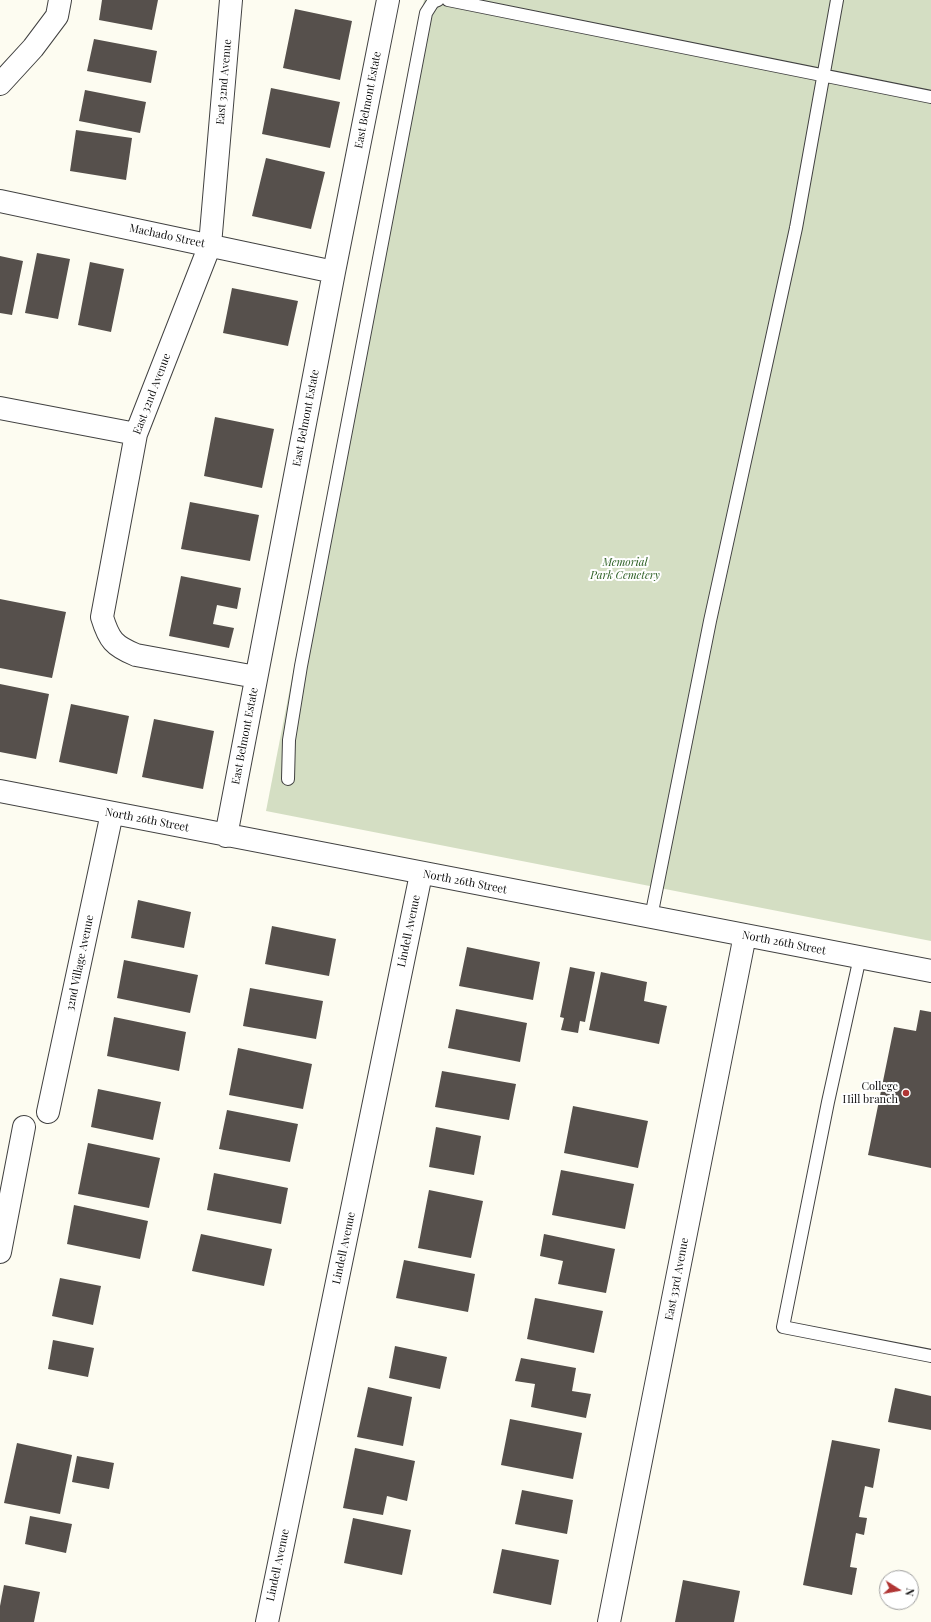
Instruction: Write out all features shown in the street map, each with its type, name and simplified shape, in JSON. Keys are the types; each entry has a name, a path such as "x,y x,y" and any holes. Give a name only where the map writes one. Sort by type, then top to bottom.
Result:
{"street":[{"path":"0,84 33,48 57,16 60,0"},
{"name":"East 32nd Avenue","path":"231,0 210,245 136,434 102,617 107,635 119,648 136,655 256,677"},
{"name":"East Belmont Estate","path":"226,836 334,272 388,0"},
{"name":"Machado Street","path":"0,201 334,272"},
{"path":"0,408 136,434"},
{"name":"North 26th Street","path":"0,791 420,874 931,971"},
{"name":"32nd Village Avenue","path":"48,1112 112,813"},
{"name":"Lindell Avenue","path":"267,1622 420,874"},
{"name":"East 33rd Avenue","path":"609,1622 745,935"},
{"path":"0,1252 24,1127"}],"lane":[{"path":"288,779 288,740 426,13 433,2 438,0"},
{"path":"448,0 931,97"},
{"path":"651,917 714,606 796,228 838,0"},
{"path":"860,958 827,1109 783,1327 931,1356"}],"green space":[{"name":"Memorial Park Cemetery","path":"424,0 931,0 931,941 266,811"}],"building":[{"path":"102,0 158,0 152,30 99,20"},
{"path":"295,9 352,21 340,80 283,68"},
{"path":"94,39 157,51 151,83 87,71"},
{"path":"271,88 340,102 330,148 262,134"},
{"path":"85,90 146,102 140,133 79,121"},
{"path":"76,130 132,138 126,180 70,171"},
{"path":"266,158 325,172 311,229 252,216"},
{"path":"37,253 70,259 58,319 25,313"},
{"path":"0,256 23,261 12,315 0,313"},
{"path":"90,262 124,269 111,332 78,325"},
{"path":"232,288 298,301 288,346 223,333"},
{"path":"215,417 274,429 262,488 204,476"},
{"path":"190,502 259,515 250,561 181,549"},
{"path":"181,576 241,588 237,609 217,605 213,624 234,628 229,648 169,636"},
{"path":"0,599 66,612 52,678 0,668"},
{"path":"0,684 49,694 36,759 0,752"},
{"path":"71,704 129,716 117,774 59,762"},
{"path":"154,719 214,731 203,789 142,777"},
{"path":"138,900 191,912 184,948 131,938"},
{"path":"272,926 336,939 329,976 265,964"},
{"path":"467,947 540,962 533,1000 459,986"},
{"path":"124,960 198,975 190,1013 117,998"},
{"path":"570,967 595,972 585,1022 580,1021 578,1033 561,1030 564,1018 560,1017"},
{"path":"601,972 647,982 644,1001 667,1006 659,1044 589,1030"},
{"path":"250,988 323,1001 316,1039 243,1026"},
{"path":"456,1009 527,1023 520,1062 448,1048"},
{"name":"College Hill branch","path":"920,1010 931,1012 931,1168 868,1155 894,1027 916,1031"},
{"path":"114,1017 186,1032 179,1071 107,1056"},
{"path":"238,1048 312,1064 303,1109 229,1095"},
{"path":"442,1071 516,1084 509,1120 435,1107"},
{"path":"98,1089 161,1102 153,1140 91,1127"},
{"path":"573,1106 648,1121 638,1168 564,1153"},
{"path":"227,1110 298,1124 290,1162 219,1149"},
{"path":"436,1127 481,1136 474,1175 429,1167"},
{"path":"88,1143 160,1158 149,1208 78,1194"},
{"path":"561,1170 634,1184 625,1229 552,1215"},
{"path":"214,1173 288,1188 281,1224 207,1210"},
{"path":"429,1190 483,1201 471,1258 418,1248"},
{"path":"74,1205 148,1221 140,1259 67,1244"},
{"path":"201,1234 272,1249 264,1286 192,1271"},
{"path":"544,1234 615,1249 606,1293 558,1284 563,1261 540,1256"},
{"path":"404,1260 475,1274 468,1312 396,1298"},
{"path":"60,1278 101,1286 93,1325 52,1316"},
{"path":"535,1298 603,1311 594,1353 527,1339"},
{"path":"53,1340 94,1348 88,1377 48,1369"},
{"path":"395,1346 447,1357 440,1389 389,1378"},
{"path":"521,1358 576,1368 572,1391 591,1394 586,1418 531,1407 535,1384 515,1381"},
{"path":"368,1387 412,1397 403,1446 357,1437"},
{"path":"895,1388 931,1396 931,1430 888,1422"},
{"path":"510,1419 582,1433 573,1479 501,1465"},
{"path":"832,1440 880,1449 873,1488 865,1486 859,1517 867,1518 864,1535 856,1533 850,1567 857,1568 852,1595 803,1585"},
{"path":"17,1443 72,1455 60,1514 4,1503"},
{"path":"355,1448 415,1461 407,1501 387,1496 383,1515 343,1508"},
{"path":"77,1456 114,1463 109,1489 72,1482"},
{"path":"522,1490 573,1500 567,1534 515,1524"},
{"path":"30,1516 72,1524 66,1553 25,1544"},
{"path":"353,1518 411,1530 402,1575 344,1563"},
{"path":"502,1549 559,1560 551,1605 493,1593"},
{"path":"683,1580 740,1591 734,1622 675,1622"},
{"path":"4,1585 40,1592 34,1622 0,1622 0,1606"}],"place":[{"name":"College Hill branch","path":"906,1093"}]}
